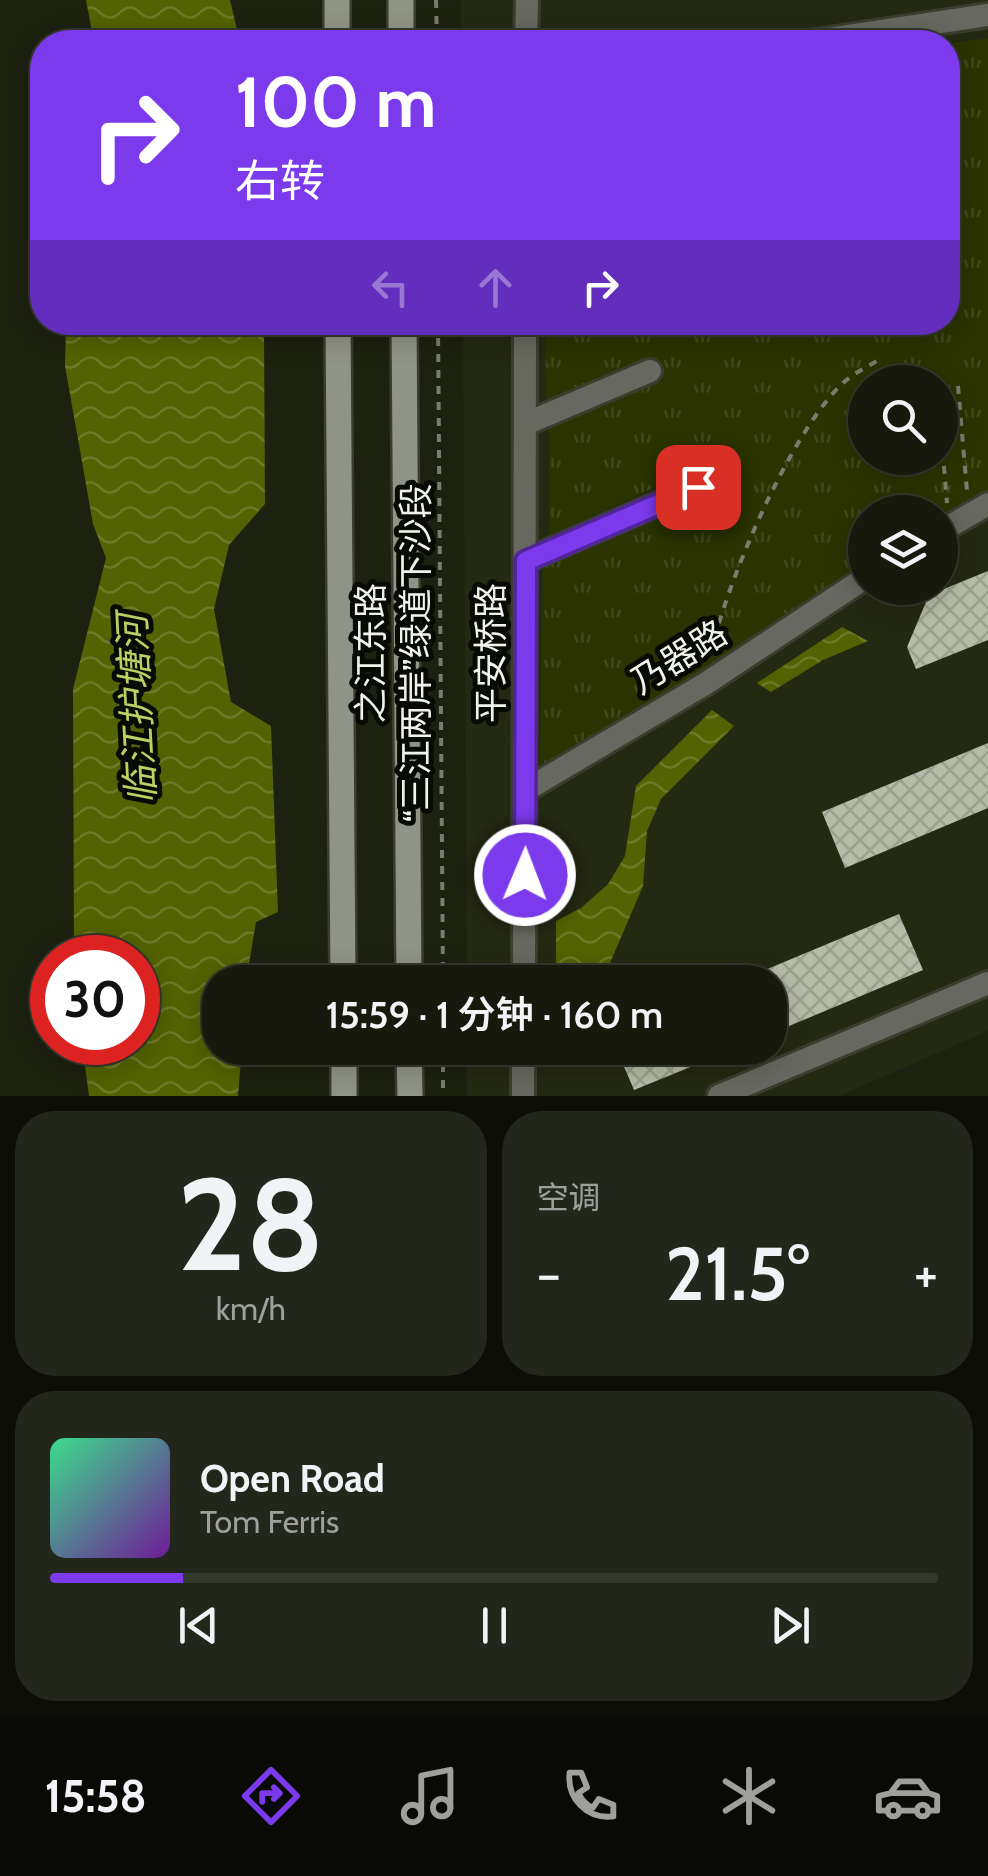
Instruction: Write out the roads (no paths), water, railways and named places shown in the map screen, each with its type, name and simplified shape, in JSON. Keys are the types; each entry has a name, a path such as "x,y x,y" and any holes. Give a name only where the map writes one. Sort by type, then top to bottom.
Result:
{"main road":[{"path":"337,0 337,30"},
{"path":"401,0 401,30"},
{"name":"之江东路","path":"338,335 343,965"},
{"name":"之江东路","path":"404,335 409,965"},
{"path":"344,1065 344,1096"},
{"path":"409,1065 410,1096"}],"street":[{"path":"526,30 527,0"},
{"path":"889,30 988,15"},
{"name":"平安桥路","path":"524,965 525,335"},
{"path":"525,424 650,371"},
{"path":"526,561 698,487"},
{"name":"乃器路","path":"526,790 705,684 848,589"},
{"path":"719,1096 988,984"},
{"path":"523,1065 523,1096"}],"water":[{"path":"86,0 230,0 237,30 92,30"},
{"name":"临江护塘河","path":"66,335 264,335 265,504 229,545 214,609 231,702 271,726 278,912 256,922 249,965 202,965 202,1065 241,1065 238,1096 89,1096 85,1065 160,1065 160,935 74,935 73,689 106,558 93,524 65,366"},
{"path":"842,627 868,641 823,660 771,692 757,683"},
{"path":"712,710 734,726 661,799 647,831 643,886 610,965 556,965 556,921 581,908 608,884 625,856 636,786"}]}
